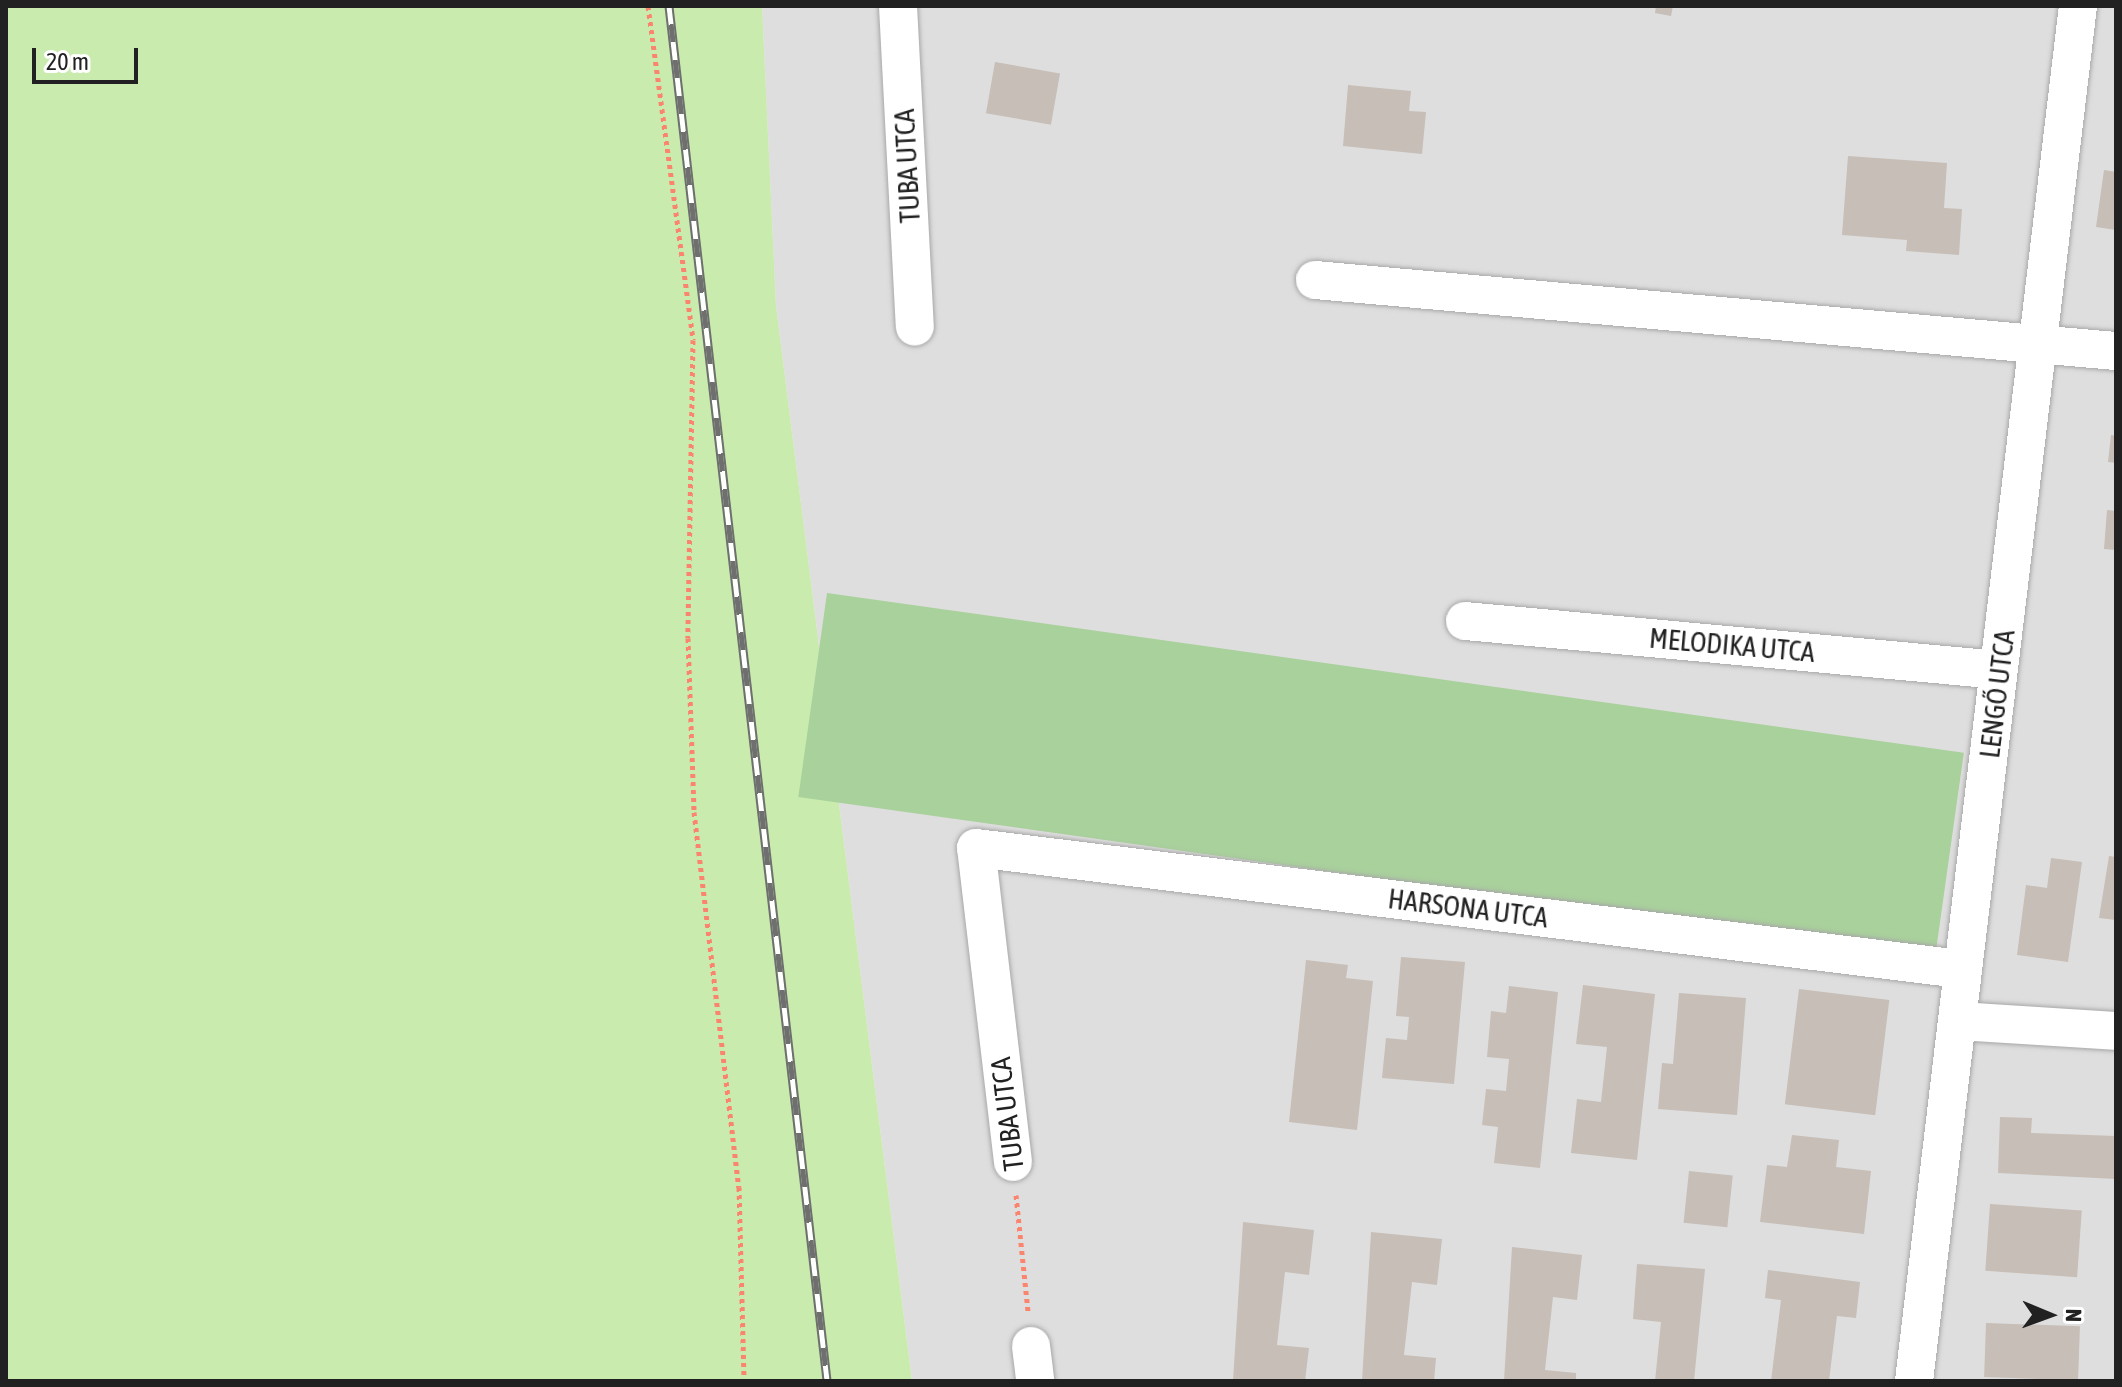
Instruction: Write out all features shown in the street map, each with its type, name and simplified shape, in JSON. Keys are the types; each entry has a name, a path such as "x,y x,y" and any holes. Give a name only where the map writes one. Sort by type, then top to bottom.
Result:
{"street":[{"name":"TUBA UTCA","path":"898,6 915,327"},
{"name":"LENGŐ UTCA","path":"1914,1381 1958,1021 1960,969 2042,345 2078,6"},
{"path":"1315,280 2116,351"},
{"name":"MELODIKA UTCA","path":"1465,621 1999,670"},
{"name":"TUBA UTCA","path":"976,848 1013,1162"},
{"name":"HARSONA UTCA","path":"976,848 1960,969"},
{"path":"1958,1021 2116,1031"}],"path":[{"path":"648,6 693,340 688,638 694,812 739,1187 744,1381"},
{"name":"TUBA UTCA","path":"1013,1162 1033,1363"}],"shaded area":[{"path":"762,6 2116,6 2116,1381 912,1381 776,306"}],"green space":[{"path":"6,6 762,6 776,306 912,1381 6,1381"},
{"path":"827,593 1964,753 1935,957 798,797"}],"building":[{"path":"1656,6 1673,6 1671,16 1655,13"},
{"path":"995,62 1060,73 1051,125 986,113"},
{"path":"1348,85 1411,91 1409,111 1426,112 1422,154 1343,146"},
{"path":"1848,156 1947,163 1944,208 1962,209 1959,255 1906,251 1907,240 1842,235"},
{"path":"2104,170 2116,172 2116,230 2096,227"},
{"path":"2111,435 2116,436 2116,463 2108,462"},
{"path":"2107,510 2116,511 2116,550 2104,549"},
{"path":"2109,856 2116,857 2116,920 2099,918"},
{"path":"2051,858 2082,862 2068,962 2017,955 2026,885 2047,888"},
{"path":"1401,957 1465,962 1454,1084 1382,1078 1386,1038 1407,1040 1409,1017 1396,1016"},
{"path":"1306,960 1348,965 1346,978 1373,981 1357,1130 1289,1122"},
{"path":"1583,985 1655,994 1637,1160 1571,1153 1577,1099 1601,1102 1607,1047 1576,1044"},
{"path":"1509,986 1558,992 1540,1168 1494,1163 1498,1127 1482,1125 1486,1089 1506,1091 1509,1059 1487,1057 1491,1011 1506,1013"},
{"path":"1799,989 1889,1000 1875,1115 1785,1104"},
{"path":"1679,993 1746,998 1737,1115 1658,1109 1662,1063 1673,1064"},
{"path":"2000,1117 2032,1118 2031,1133 2116,1136 2116,1179 1998,1173"},
{"path":"1792,1135 1839,1140 1836,1167 1871,1171 1864,1234 1760,1222 1767,1165 1787,1167"},
{"path":"1689,1171 1733,1176 1727,1227 1684,1223"},
{"path":"1990,1204 2082,1210 2077,1277 1985,1271"},
{"path":"1243,1222 1314,1230 1309,1275 1285,1272 1277,1345 1309,1348 1305,1381 1233,1381"},
{"path":"1371,1232 1442,1239 1437,1285 1412,1282 1404,1355 1436,1358 1434,1381 1362,1381"},
{"path":"1512,1247 1582,1255 1577,1300 1553,1297 1545,1370 1576,1373 1576,1381 1504,1381"},
{"path":"1637,1264 1705,1269 1694,1381 1655,1381 1661,1322 1633,1319"},
{"path":"1768,1270 1860,1282 1856,1318 1837,1316 1829,1381 1771,1381 1781,1300 1765,1298"},
{"path":"1986,1323 2080,1326 2078,1380 1984,1377"}],"railway":[{"path":"669,6 827,1381"}]}
